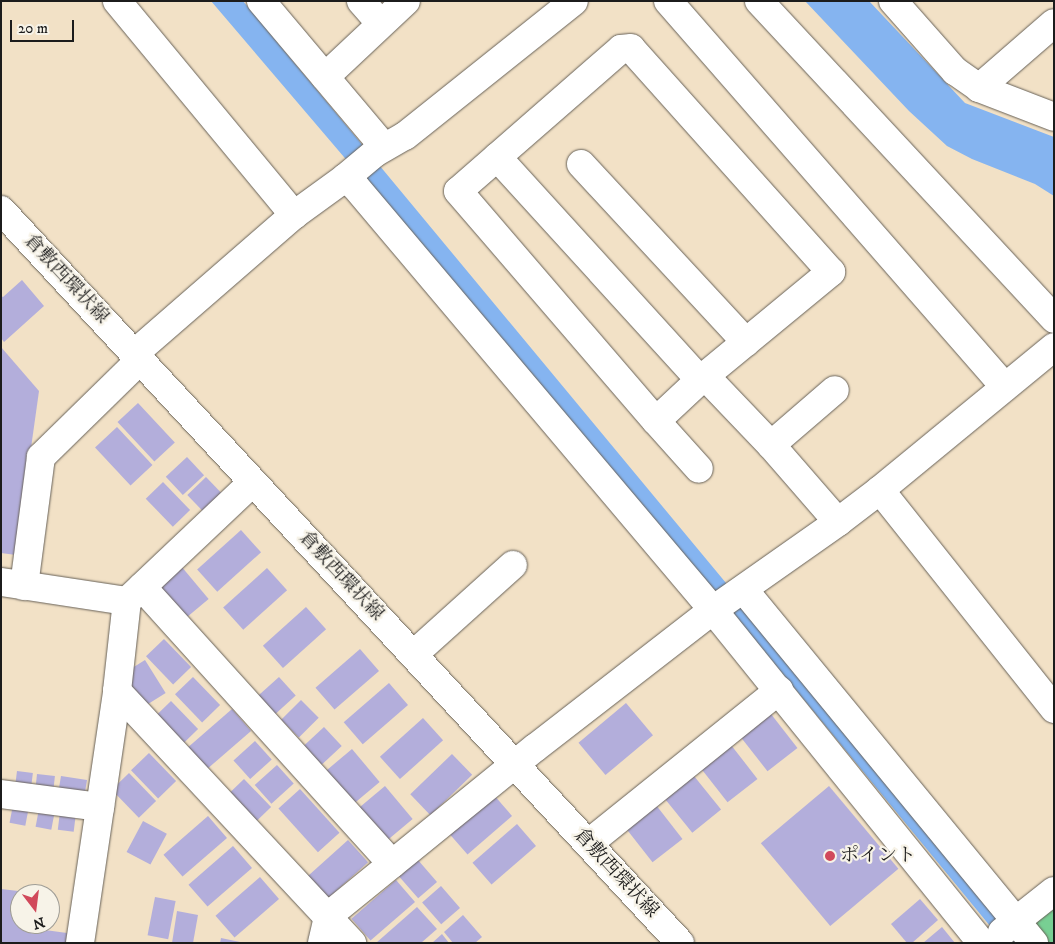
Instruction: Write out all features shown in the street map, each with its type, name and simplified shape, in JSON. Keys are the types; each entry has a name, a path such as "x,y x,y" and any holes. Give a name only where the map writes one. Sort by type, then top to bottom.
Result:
{"street":[{"path":"117,1 294,215"},
{"path":"261,1 324,77 379,150"},
{"path":"361,1 381,24"},
{"path":"324,77 406,1"},
{"path":"392,864 134,594 13,584 41,457 138,356 294,215 348,176 379,150 405,136 574,1"},
{"path":"668,1 1005,387"},
{"path":"759,1 1054,319"},
{"path":"893,1 955,71 978,88 1054,117"},
{"path":"978,88 1054,23"},
{"path":"656,421 703,378 830,272 631,48 621,50 458,191 656,421 699,469"},
{"path":"497,157 703,378 771,445 838,522"},
{"path":"580,164 746,342"},
{"path":"348,176 362,194 729,599 998,935"},
{"name":"倉敷西環状線","path":"1,210 680,943"},
{"path":"322,943 328,916 516,764 729,599 880,490 1054,347"},
{"path":"771,445 834,390"},
{"path":"80,943 117,691 134,594 253,482"},
{"path":"880,490 1054,709"},
{"path":"414,654 513,565"},
{"path":"729,599 779,690 998,935 1034,943"},
{"path":"589,843 779,690"},
{"path":"117,691 352,943"},
{"path":"1,794 100,807"},
{"path":"998,935 1054,891"}],"green space":[{"path":"1054,903 1054,943 1043,943 1033,920"}],"water":[{"path":"211,1 243,1 1004,918 1021,943 1000,943 990,926 731,611"},
{"path":"805,1 869,1 965,103 1054,137 1054,196 1035,184 972,159 947,146 909,111"}],"building":[{"path":"22,280 44,306 4,342 1,338 1,296 3,297"},
{"path":"1,347 39,391 16,555 1,553"},
{"path":"138,403 175,442 154,462 118,422"},
{"path":"117,427 152,465 131,485 95,447"},
{"path":"187,457 204,475 183,495 166,477"},
{"path":"206,477 225,497 207,515 187,495"},
{"path":"163,482 190,510 173,527 146,499"},
{"path":"241,530 261,552 217,592 197,569"},
{"path":"181,566 209,599 181,622 153,589"},
{"path":"267,568 287,590 243,630 223,607"},
{"path":"306,607 326,629 283,668 263,646"},
{"path":"164,639 191,667 173,684 146,656"},
{"path":"360,649 379,671 334,710 315,688"},
{"path":"145,660 166,693 144,706 124,673"},
{"path":"193,677 220,705 202,722 175,694"},
{"path":"279,677 296,696 273,716 257,697"},
{"path":"389,683 408,705 363,744 344,722"},
{"path":"301,700 319,718 299,737 281,720"},
{"path":"171,701 198,729 181,746 154,718"},
{"path":"626,703 653,735 606,775 579,743"},
{"path":"232,709 251,731 206,770 187,748"},
{"path":"771,714 797,748 768,771 741,737"},
{"path":"423,718 443,740 400,779 380,757"},
{"path":"324,727 342,746 321,765 304,746"},
{"path":"255,741 272,760 250,779 233,760"},
{"path":"731,745 757,779 728,802 701,768"},
{"path":"352,749 380,782 353,804 325,771"},
{"path":"149,753 176,781 158,798 131,770"},
{"path":"452,754 472,775 430,815 410,794"},
{"path":"277,765 294,784 271,804 255,785"},
{"path":"17,771 33,773 31,791 15,789"},
{"path":"129,773 156,801 139,818 112,790"},
{"path":"37,774 55,776 53,794 35,792"},
{"path":"61,776 87,780 85,792 58,794"},
{"path":"694,776 721,809 692,833 665,799"},
{"path":"244,779 271,807 253,824 226,796"},
{"path":"385,786 413,819 386,841 358,808"},
{"name":"ポイント","path":"829,786 898,869 830,926 761,843"},
{"path":"300,789 339,833 318,852 278,808"},
{"path":"493,794 512,816 467,855 448,833"},
{"path":"13,805 29,808 25,826 10,823"},
{"path":"656,805 682,839 653,862 626,828"},
{"path":"39,809 55,812 51,830 36,827"},
{"path":"60,812 76,814 74,832 58,830"},
{"path":"208,816 227,838 182,877 163,855"},
{"path":"143,821 167,834 150,865 127,852"},
{"path":"517,824 536,846 491,885 472,863"},
{"path":"348,840 368,862 325,901 305,879"},
{"path":"233,846 252,868 207,907 188,885"},
{"path":"418,860 437,882 418,898 399,876"},
{"path":"260,877 279,899 234,938 215,916"},
{"path":"396,880 415,902 370,941 351,919"},
{"path":"441,886 460,908 441,924 422,902"},
{"path":"1,889 10,890 10,934 67,933 66,943 1,943"},
{"path":"155,897 176,901 168,939 148,935"},
{"path":"920,899 938,920 912,943 907,943 891,924"},
{"path":"417,907 437,929 421,943 376,943"},
{"path":"177,911 198,915 193,943 172,943"},
{"path":"463,915 482,937 475,943 453,943 444,932"},
{"path":"942,927 955,943 923,943"},
{"path":"442,934 449,943 432,943"},
{"path":"221,938 240,942 240,943 220,943"}],"place":[{"name":"ポイント","path":"830,856"}]}
